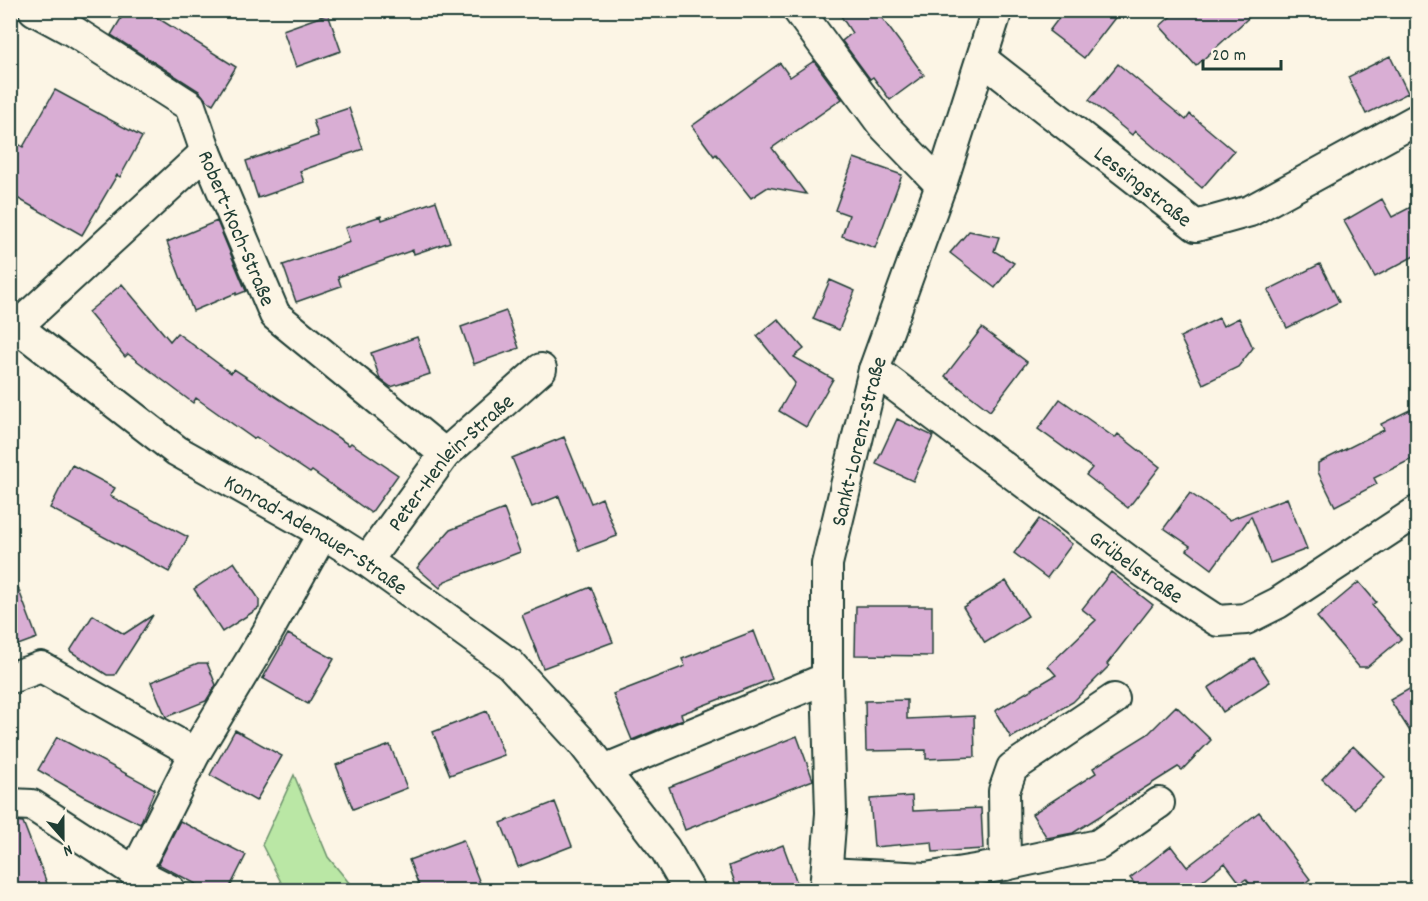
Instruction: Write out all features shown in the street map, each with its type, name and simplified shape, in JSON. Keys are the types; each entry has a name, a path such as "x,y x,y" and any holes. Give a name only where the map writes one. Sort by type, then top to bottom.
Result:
{"street":[{"name":"Robert-Koch-Straße","path":"33,10 73,31 190,106 206,152 275,315 445,454"},
{"path":"798,10 882,124 941,185"},
{"name":"Sankt-Lorenz-Straße","path":"826,882 831,813 827,678 827,564 874,370 941,185 998,10"},
{"name":"Lessingstraße","path":"982,60 1196,226 1251,211 1418,119"},
{"path":"13,326 206,152"},
{"name":"Konrad-Adenauer-Straße","path":"13,326 177,451 323,533 367,561 510,664 582,742 665,849 689,891"},
{"name":"Peter-Henlein-Straße","path":"367,561 445,454 541,369"},
{"name":"Grübelstraße","path":"874,370 1145,573 1218,621 1246,619 1278,603 1418,511"},
{"path":"139,881 195,753 266,635 323,533"},
{"path":"10,678 41,667 195,753"},
{"path":"604,770 827,678"},
{"path":"1005,865 1004,791 1012,768 1114,699"},
{"path":"826,882 926,878 1005,865 1098,845 1159,803"},
{"path":"10,804 32,805 139,881 170,891"}],"green space":[{"path":"294,775 328,857 355,890 285,890 262,845"}],"building":[{"path":"126,10 145,10 236,67 213,104 206,100 199,91 111,35"},
{"path":"837,10 876,10 924,75 890,100 873,77 870,79 842,41 852,33"},
{"path":"1065,10 1121,10 1084,58 1049,31"},
{"path":"1178,10 1257,10 1196,66 1160,26"},
{"path":"328,14 341,51 296,67 283,30"},
{"path":"1390,56 1408,93 1366,114 1348,77"},
{"path":"814,61 842,99 772,148 806,194 768,187 751,198 716,154 714,156 692,126 780,63 790,77"},
{"path":"1118,64 1186,120 1190,114 1234,151 1202,188 1135,131 1132,135 1089,100"},
{"path":"55,90 142,137 120,177 117,175 82,235 10,194 10,157 18,144 23,147"},
{"path":"349,108 363,149 300,171 304,182 258,198 246,161 318,136 313,120"},
{"path":"854,158 902,175 875,248 842,236 849,215 835,210"},
{"path":"1382,199 1392,217 1411,207 1418,218 1418,254 1375,277 1344,221"},
{"path":"436,201 450,242 414,254 413,250 338,277 341,286 296,302 283,265 350,242 345,228 381,216 382,220"},
{"path":"217,221 246,291 193,311 167,242"},
{"path":"969,231 999,237 994,251 1014,263 995,288 950,253"},
{"path":"1320,264 1339,302 1287,328 1268,290"},
{"path":"830,280 855,291 839,330 813,319"},
{"path":"122,284 170,341 177,333 231,373 234,369 398,475 371,513 312,471 310,473 256,437 254,439 196,398 193,403 128,354 125,357 88,312"},
{"path":"506,311 519,348 474,364 461,327"},
{"path":"1219,318 1223,326 1239,318 1253,348 1238,367 1203,384 1180,337"},
{"path":"778,319 804,349 794,357 833,379 806,427 779,411 795,383 757,336"},
{"path":"982,328 1027,362 990,411 945,376"},
{"path":"417,337 430,374 391,387 380,379 371,353"},
{"path":"1060,399 1115,438 1118,434 1160,467 1128,508 1086,475 1092,468 1038,429"},
{"path":"1418,406 1418,456 1374,478 1377,484 1335,506 1318,472 1318,463 1384,430 1381,424"},
{"path":"897,419 933,436 913,481 876,464"},
{"path":"564,437 591,503 602,498 617,536 579,550 559,496 532,507 512,458"},
{"path":"72,465 115,488 110,496 188,537 169,572 50,508"},
{"path":"1190,493 1229,520 1287,498 1307,549 1270,563 1251,516 1212,569 1187,550 1190,546 1164,528"},
{"path":"504,509 520,552 445,581 440,588 417,568 450,530"},
{"path":"1039,519 1072,544 1047,578 1014,553"},
{"path":"234,562 259,599 259,608 222,632 194,589"},
{"path":"10,572 12,572 37,638 10,648"},
{"path":"1111,572 1153,605 1107,664 1109,666 1073,702 1011,738 995,711 1056,675 1048,666 1096,620 1082,609"},
{"path":"1006,581 1028,616 985,643 963,607"},
{"path":"1359,582 1376,602 1372,605 1401,639 1367,667 1359,667 1317,617"},
{"path":"591,587 613,642 543,668 522,615"},
{"path":"856,606 932,606 932,656 855,655"},
{"path":"93,615 124,634 153,615 115,675 107,675 70,651"},
{"path":"754,631 772,679 681,714 683,719 632,740 613,694 685,666 682,659"},
{"path":"288,634 334,659 308,704 264,679 265,677 263,678"},
{"path":"1254,658 1270,682 1223,712 1208,688"},
{"path":"198,663 207,663 216,685 206,701 166,717 151,682"},
{"path":"1418,684 1418,744 1390,700"},
{"path":"907,700 907,719 974,716 975,757 926,759 926,750 866,751 865,701"},
{"path":"1176,706 1211,740 1182,770 1178,767 1073,833 1047,838 1032,814 1096,773 1093,768 1148,734"},
{"path":"487,711 504,755 450,775 433,732"},
{"path":"235,730 282,756 256,801 210,775"},
{"path":"797,736 813,780 685,830 669,787"},
{"path":"57,737 155,789 140,824 83,796 38,770"},
{"path":"390,745 407,788 353,809 336,765"},
{"path":"1353,746 1385,777 1354,809 1322,779"},
{"path":"912,796 913,811 981,808 983,849 933,852 932,842 874,847 870,799"},
{"path":"555,802 572,846 518,867 501,823"},
{"path":"1259,812 1310,879 1295,891 1255,891 1246,879 1240,883 1225,863 1200,883 1205,891 1140,891 1130,878 1171,846 1187,867"},
{"path":"10,821 23,822 50,891 10,891"},
{"path":"180,821 246,855 228,891 209,891 158,864"},
{"path":"463,840 480,883 460,891 421,891 409,860"},
{"path":"783,845 800,891 738,891 729,866"}]}
